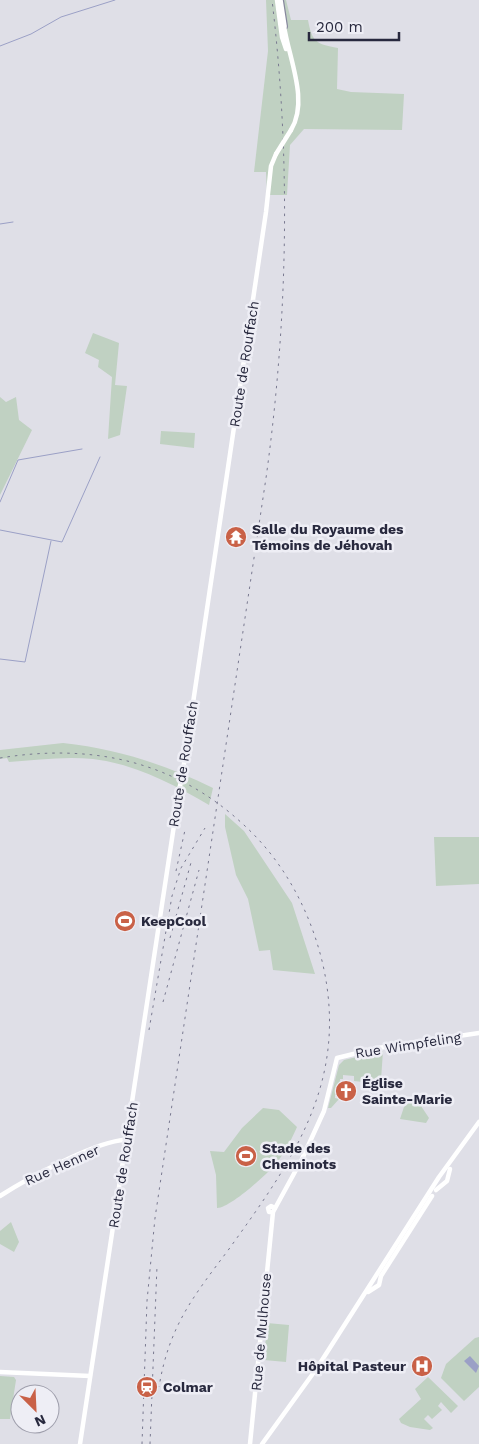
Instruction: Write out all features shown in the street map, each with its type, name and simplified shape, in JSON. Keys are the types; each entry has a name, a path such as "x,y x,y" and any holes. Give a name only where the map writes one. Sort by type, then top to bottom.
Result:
{"highway":[{"path":"278,0 282,26"}],"main road":[{"name":"Route de Rouffach","path":"81,1444 266,212 271,166 297,116 299,101 282,26"},
{"name":"Rue Wimpfeling","path":"273,1210 302,1159 324,1111 337,1058 378,1048 479,1033"},
{"path":"262,1444 317,1368 366,1295 440,1177 479,1122"},
{"path":"372,1284 379,1281 479,1126"},
{"name":"Rue Henner","path":"0,1196 37,1174 74,1157 101,1146 126,1140"},
{"path":"440,1177 445,1175 447,1178"},
{"path":"440,1177 444,1183"},
{"name":"Rue de Mulhouse","path":"250,1444 273,1210"},
{"path":"0,1372 90,1376"}],"green space":[{"path":"266,0 286,0 291,20 308,20 311,33 316,41 338,48 337,89 351,92 404,94 402,130 304,129 290,145 287,195 267,195 266,172 254,172 268,51"},
{"path":"93,333 119,343 115,385 127,386 120,435 108,439 112,377 98,367 99,360 85,353"},
{"path":"0,397 6,402 16,397 19,420 32,430 0,495"},
{"path":"161,431 195,433 194,448 160,444"},
{"path":"63,743 102,749 140,759 195,779 213,788 209,805 153,776 124,765 93,759 72,758 9,762 7,758 0,759 0,750"},
{"path":"225,814 244,831 292,903 315,974 273,970 270,950 259,951 248,899 236,875 225,827"},
{"path":"434,837 479,837 479,884 436,886"},
{"path":"383,1051 381,1080 371,1079 371,1083 354,1081 354,1076 343,1075 343,1079 340,1079 339,1095 335,1095 335,1098 339,1099 331,1108 328,1108 339,1065 344,1060"},
{"path":"415,1097 429,1118 426,1123 400,1119 404,1107"},
{"name":"Stade des Cheminots","path":"263,1108 279,1110 297,1127 289,1144 274,1166 249,1189 230,1203 217,1208 216,1175 210,1151 224,1152 242,1128"},
{"path":"11,1222 19,1242 14,1252 0,1244 0,1231"},
{"path":"267,1323 289,1325 286,1362 264,1360"},
{"path":"479,1337 479,1387 464,1401 441,1378 446,1364 475,1338"},
{"path":"0,1376 14,1377 15,1384 10,1384 10,1419 0,1419"},
{"path":"428,1377 458,1406 451,1413 441,1402 438,1406 442,1410 432,1419 428,1415 424,1419 433,1428 430,1430 410,1427 401,1423 399,1419 421,1399 415,1389"}],"water":[{"path":"470,1356 479,1366 476,1373 464,1361"}],"waterway":[{"path":"0,46 31,34 61,17 115,0"},
{"path":"0,224 13,222"},
{"path":"0,502 18,460 82,449"},
{"path":"0,530 62,542 100,457"},
{"path":"0,659 25,662 51,541"}],"railway":[{"path":"142,1444 147,1301 155,1218 266,478 279,359 283,299 284,179 282,119 272,0"},
{"path":"0,758 67,753 100,756 131,762 161,772 191,786 218,804 245,826 272,856 304,908 323,965 329,1007 328,1046 322,1083 310,1118 294,1151 274,1184 184,1313 169,1346 159,1387"},
{"path":"149,1030 172,896 181,868 205,828"},
{"path":"176,871 185,830"},
{"path":"170,938 192,859"},
{"path":"163,1002 199,870"},
{"path":"150,1444 157,1266"}],"place":[{"name":"Salle du Royaume des Témoins de Jéhovah","path":"236,537"},
{"name":"KeepCool","path":"125,921"},
{"name":"Église Sainte-Marie","path":"346,1091"},
{"name":"Stade des Cheminots","path":"246,1156"},
{"name":"Hôpital Pasteur","path":"422,1366"},
{"name":"Colmar","path":"147,1387"}]}
